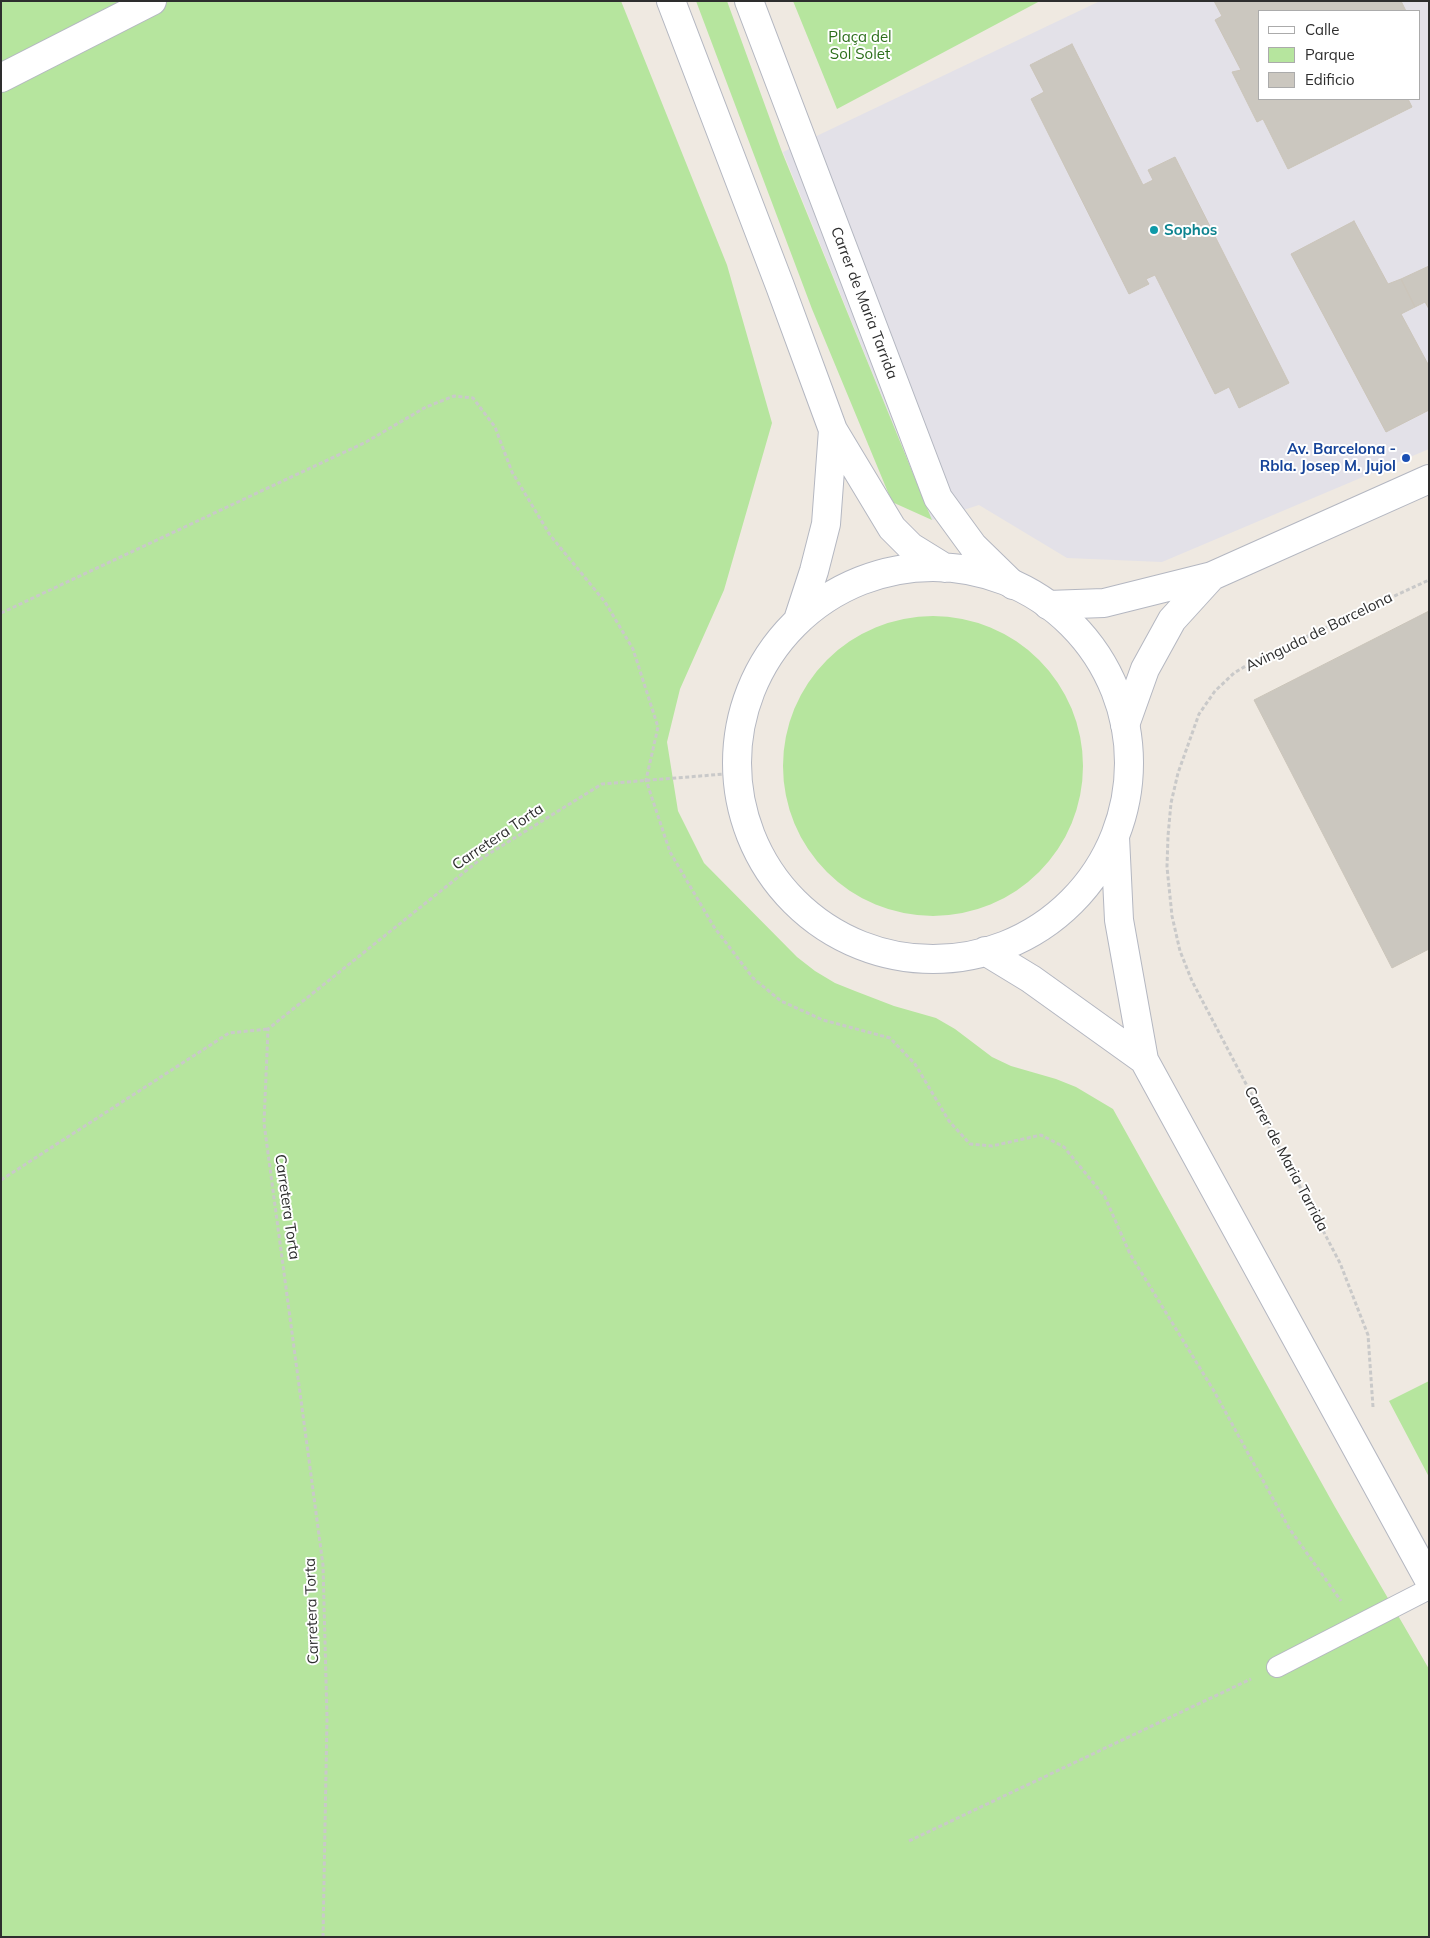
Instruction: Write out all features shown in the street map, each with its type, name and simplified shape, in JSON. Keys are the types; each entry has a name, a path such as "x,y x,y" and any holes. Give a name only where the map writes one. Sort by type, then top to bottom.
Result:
{"main road":[{"path":"1,78 152,1"},
{"path":"671,1 833,430 892,528 911,547 945,568"},
{"name":"Carrer de Maria Tarrida","path":"749,1 938,498 973,546 1013,585"},
{"path":"798,620 814,571 826,524 833,430"},
{"path":"1048,605 1104,602 1212,576 1429,479"},
{"path":"945,568 991,576 1013,585 1048,605 1067,620 1084,638 1098,658 1116,694 1125,725 1129,752 1124,808 1115,835 1099,867 1064,908 1035,930 1002,946 985,952 962,956 916,957 870,948 848,939 809,914 776,881 757,848 745,819 739,796 737,749 740,725 755,679 781,638 798,620 841,590 874,576 910,569 945,568"},
{"path":"1125,725 1145,669 1172,620 1212,576"},
{"path":"1115,835 1119,920 1144,1060 1429,1580"},
{"path":"985,952 1031,979 1144,1060"}],"lane":[{"path":"1277,1667 1429,1589"}],"path":[{"path":"1,613 366,442 426,407 454,396 473,398 495,427 512,472 550,535 605,602 634,649 658,726 646,780 670,852 714,927 753,978 781,1001 823,1020 890,1038 915,1064 949,1121 970,1144 992,1146 1041,1135 1064,1147 1105,1197 1130,1254 1214,1391 1289,1528 1358,1625"},
{"name":"Avinguda de Barcelona","path":"1171,803 1178,773 1199,714 1215,691 1234,673 1254,661 1429,580"},
{"name":"Carretera Torta","path":"323,1937 327,1718 323,1565 264,1123 268,1029 482,858 602,784 737,773"},
{"name":"Carrer de Maria Tarrida","path":"1171,803 1167,867 1172,916 1180,951 1192,981 1340,1263 1368,1335 1373,1411"},
{"path":"1,1180 229,1033 268,1029"},
{"path":"909,1841 1277,1667"}],"shaded area":[{"path":"1100,1 1429,1 1429,449 1162,562 1067,558 979,505 932,520 783,152"}],"green space":[{"path":"1,1 621,1 727,265 772,423 724,590 680,689 667,742 678,811 704,863 797,957 815,971 835,983 855,991 894,1006 936,1018 955,1029 992,1057 1011,1066 1076,1087 1113,1109 1335,1507 1429,1669 1429,1937 1,1937"},
{"path":"696,1 727,1 782,152 932,520 892,502 812,309"},
{"name":"Plaça del Sol Solet","path":"793,1 1040,1 837,109"},
{"path":"933,616 962,619 990,628 1016,641 1039,660 1058,683 1071,709 1080,737 1083,766 1080,795 1071,823 1058,849 1039,872 1016,891 990,904 962,913 933,916 904,913 876,904 850,891 827,872 808,849 795,823 786,795 783,766 786,737 795,709 808,683 827,660 850,641 876,628 904,619"},
{"path":"1429,1381 1429,1477 1389,1401"}],"building":[{"path":"1214,1 1401,1 1406,10 1258,10 1258,100 1408,100 1412,107 1288,169 1263,119 1257,122 1232,72 1241,70 1215,20 1222,16"},
{"name":"Sophos","path":"1072,44 1143,185 1153,180 1148,170 1175,157 1289,383 1239,408 1229,387 1215,394 1155,275 1146,279 1149,284 1129,294 1031,99 1044,92 1030,65"},
{"path":"1354,221 1388,284 1401,279 1415,307 1401,314 1429,366 1429,410 1386,432 1291,254"},
{"path":"1429,266 1429,309 1425,302 1415,307 1401,279"},
{"path":"1429,611 1429,949 1392,968 1254,700"}],"place":[{"name":"Sophos","path":"1154,230"},
{"name":"Av. Barcelona - Rbla. Josep M. Jujol","path":"1406,458"}]}
